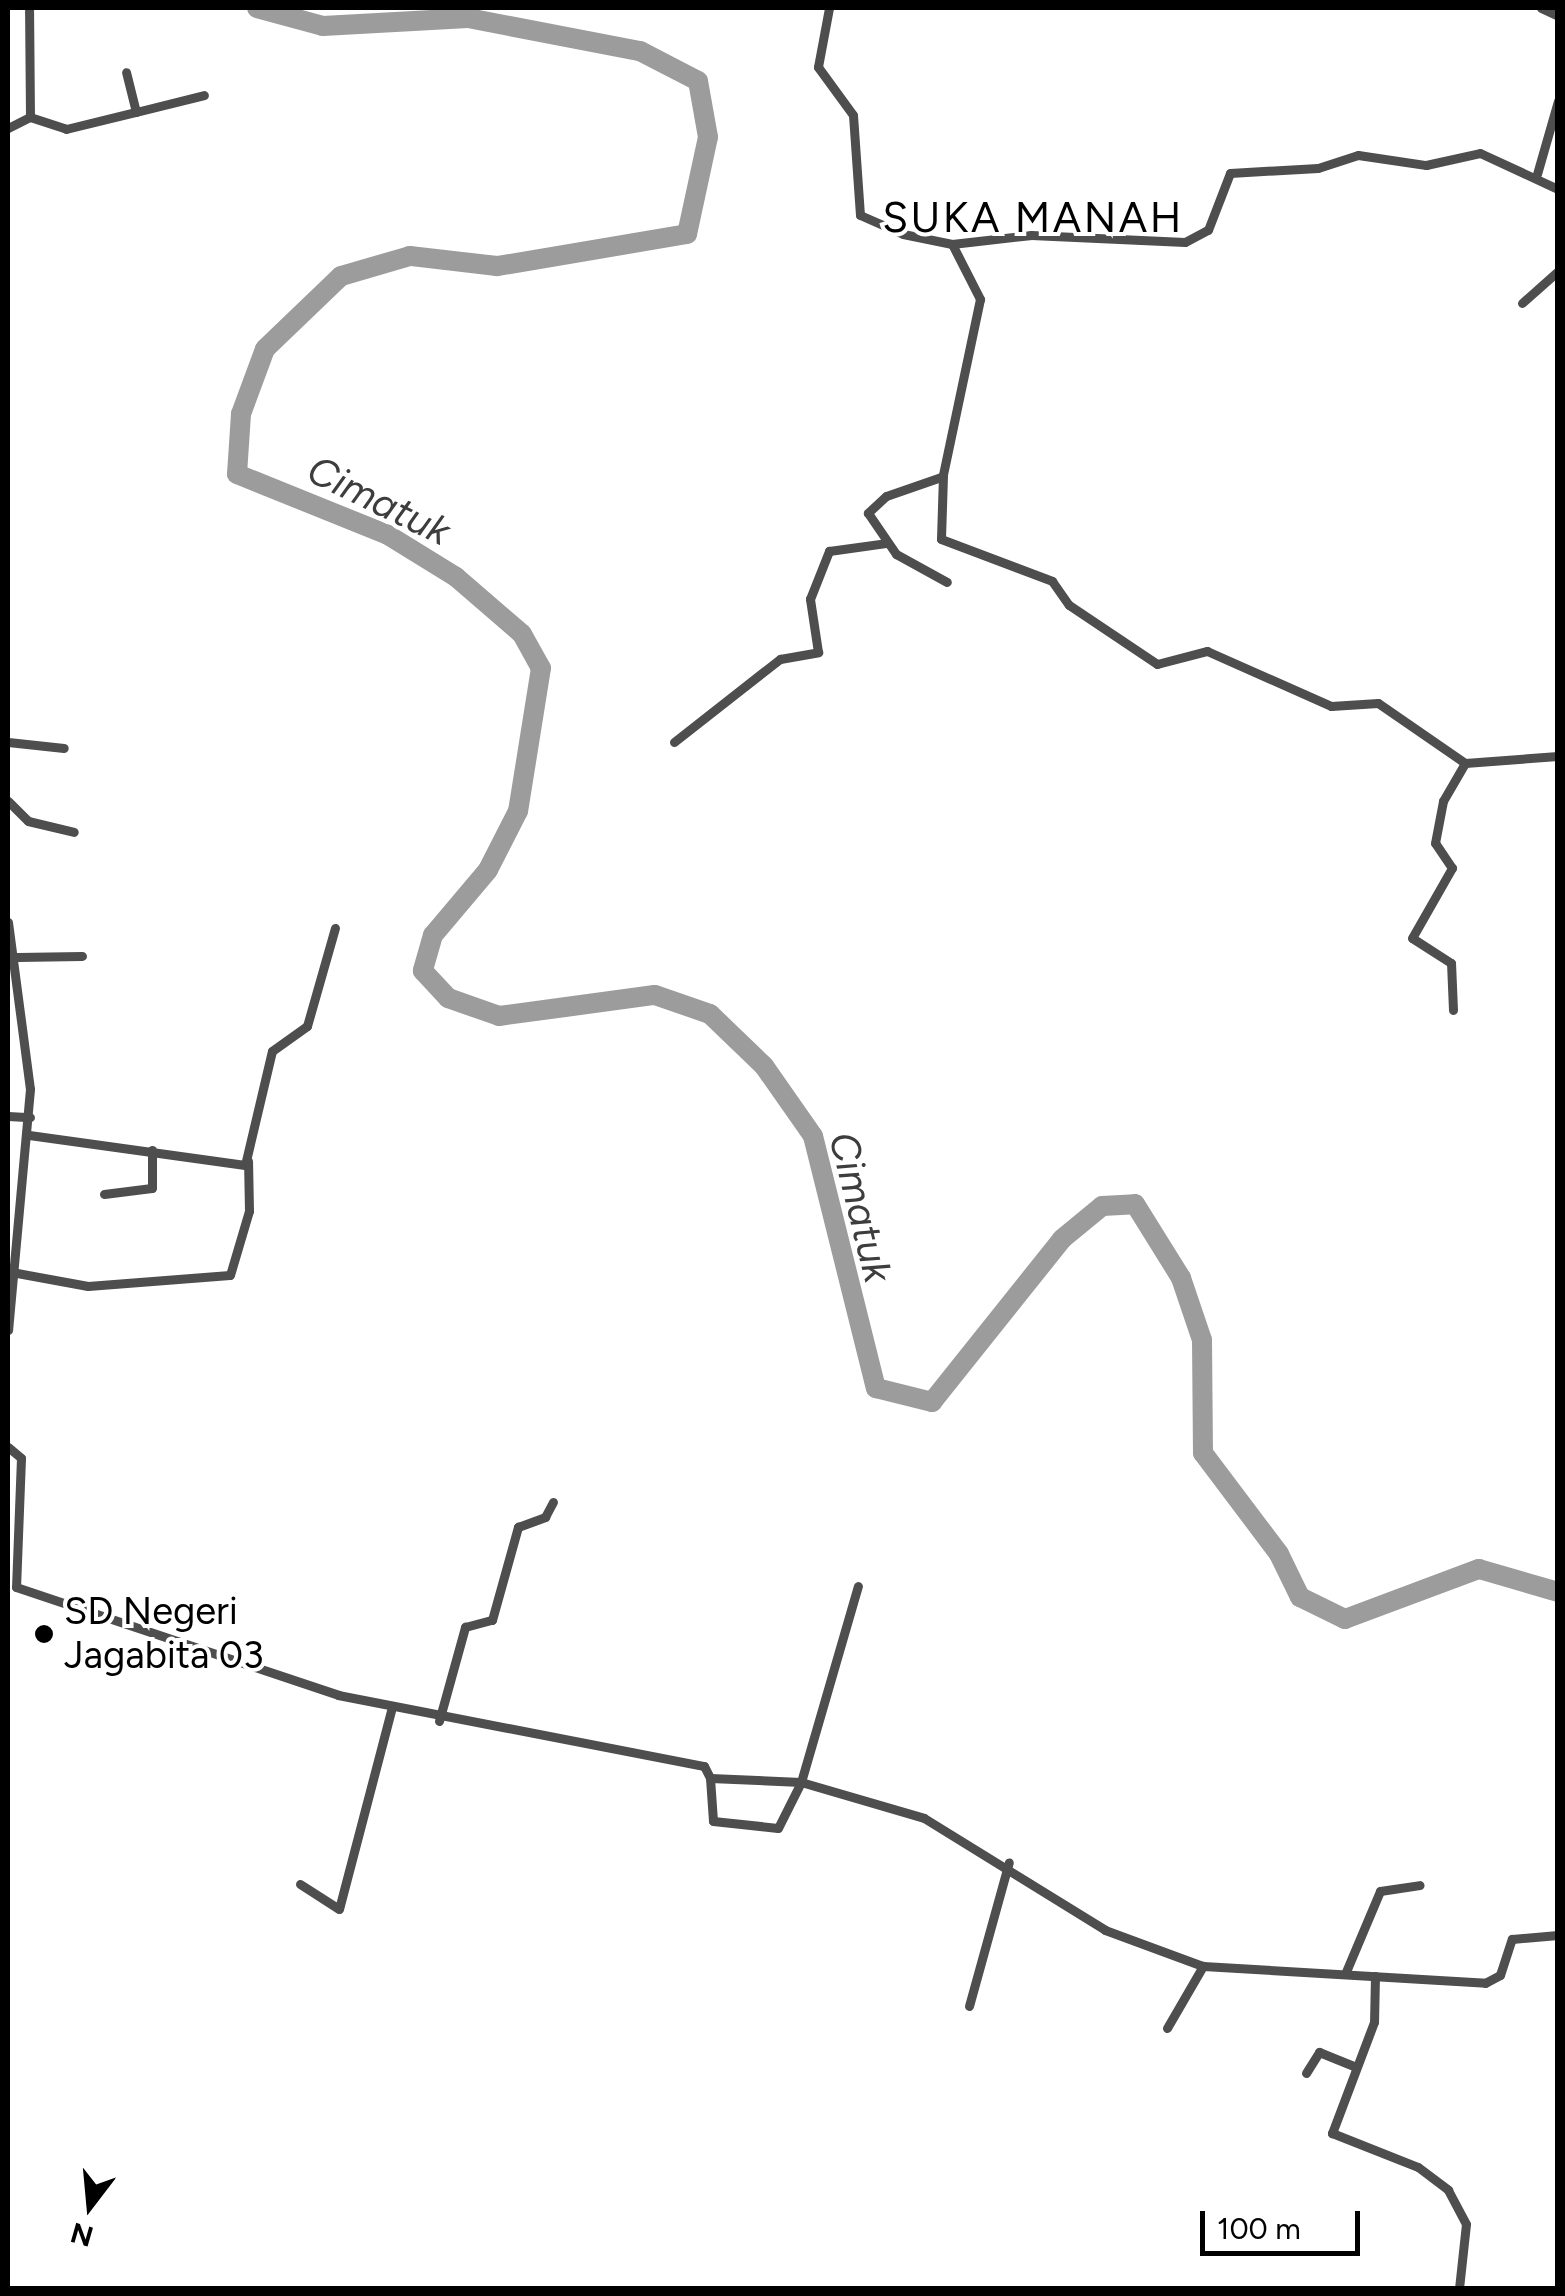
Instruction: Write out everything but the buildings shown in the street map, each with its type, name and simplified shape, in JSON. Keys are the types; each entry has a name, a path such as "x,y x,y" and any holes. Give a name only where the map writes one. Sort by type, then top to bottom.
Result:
{"street":[{"path":"28,8 30,117"},
{"path":"829,8 818,67 852,115 860,215 952,244 1032,236 1185,242 1208,230 1230,173 1318,168 1358,154 1426,165 1466,152 1538,174 1558,189"},
{"path":"1541,8 1558,16"},
{"path":"126,72 136,112"},
{"path":"8,128 30,117 66,129 204,95"},
{"path":"1538,174 1558,101"},
{"path":"952,244 980,299 943,475 940,539 1052,581 1070,605 1146,660 1206,651 1331,706 1378,703 1465,763 1558,756"},
{"path":"1522,303 1558,271"},
{"path":"943,475 874,504 868,517 886,543 947,582"},
{"path":"674,742 780,659 818,652 810,599 829,551 886,543"},
{"path":"8,742 64,748"},
{"path":"1454,1010 1451,963 1412,938 1452,868 1435,843 1443,801 1465,763"},
{"path":"8,801 28,821 74,832"},
{"path":"8,922 16,956 30,1117 8,1330"},
{"path":"17,1272 88,1286 230,1275 248,1210 248,1161 272,1050 307,1026 335,928"},
{"path":"16,956 82,956"},
{"path":"8,1116 30,1117"},
{"path":"30,1135 248,1161"},
{"path":"104,1194 152,1188 152,1150"},
{"path":"8,1447 21,1464 9,1543 8,1592"},
{"path":"439,1721 465,1627 492,1620 518,1527 544,1517 553,1502"},
{"path":"11,1579 26,1594 391,1711 704,1766 710,1778 713,1820 771,1832 801,1782 858,1586"},
{"path":"300,1884 339,1909 391,1711"},
{"path":"710,1778 801,1782 941,1824 1009,1862 1105,1930 1203,1966 1494,1982 1512,1939 1558,1935"},
{"path":"970,2006 1009,1862"},
{"path":"1345,1974 1380,1891 1420,1886"},
{"path":"1167,2028 1203,1966"},
{"path":"1375,1976 1374,2022 1354,2066 1332,2134 1418,2167 1448,2190 1466,2224 1459,2288"},
{"path":"1306,2072 1319,2052 1354,2066"}],"waterway":[{"name":"Cimatuk","path":"257,8 323,26 468,18 640,51 698,81 708,137 687,234 497,266 410,256 341,276 265,349 241,414 237,474 388,535 456,577 522,634 541,668 518,811 488,870 433,935 423,971 448,998 499,1016 655,995 710,1014 764,1066 813,1136 876,1388 932,1402 1062,1239 1102,1206 1135,1204 1181,1278 1202,1340 1203,1453 1279,1554 1300,1597 1345,1619 1479,1569 1558,1592"}],"place":[{"name":"SD Negeri Jagabita 03","path":"44,1634"}],"district":[{"name":"SUKA MANAH","path":"1033,218"}]}
